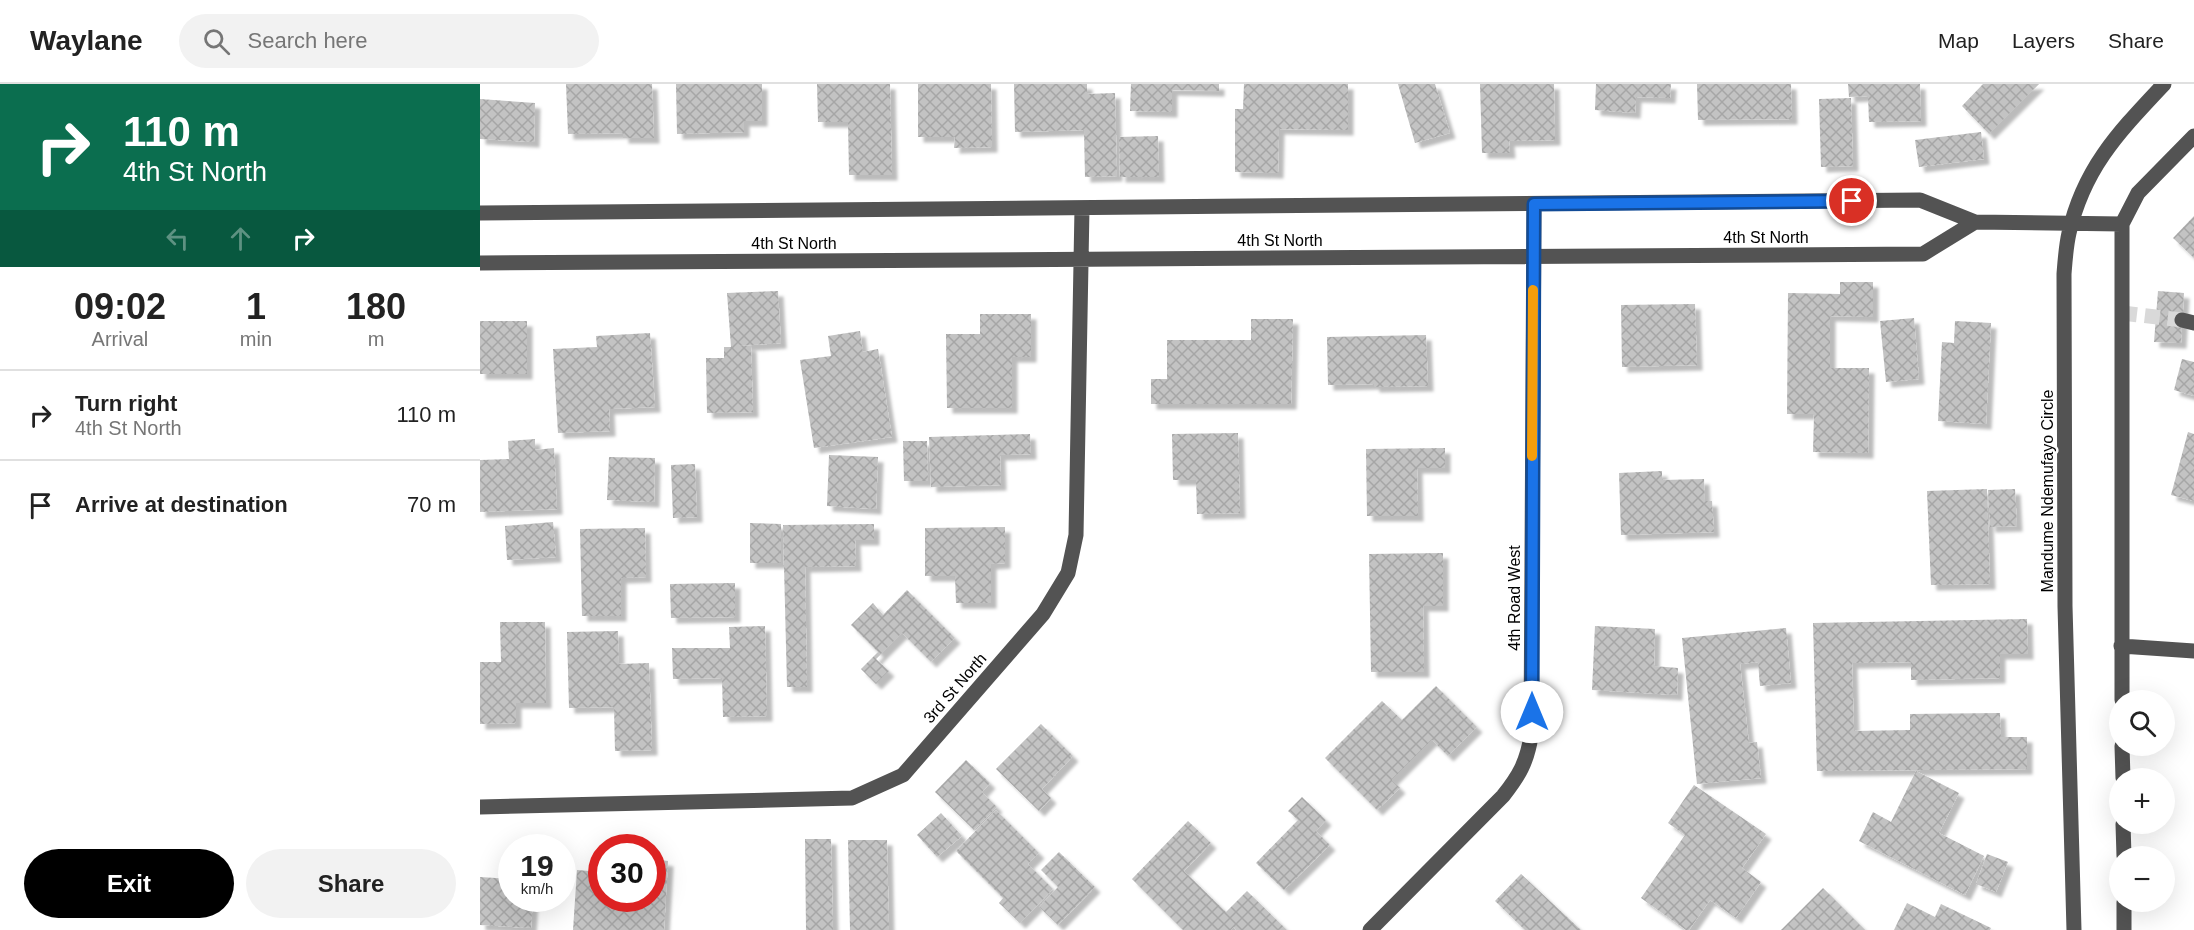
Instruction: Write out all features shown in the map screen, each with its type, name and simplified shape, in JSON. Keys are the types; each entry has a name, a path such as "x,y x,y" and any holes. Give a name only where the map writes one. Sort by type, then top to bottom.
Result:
{"street":[{"name":"Mandume Ndemufayo Circle","path":"2074,930 2065,606 2064,274 2072,222 2091,172 2116,136 2164,84"},
{"path":"2122,690 2122,224 2138,193 2194,136"},
{"name":"4th St North","path":"480,213 1920,200 1975,222"},
{"name":"4th Road West","path":"1370,930 1503,796 1528,758 1532,724 1534,204"},
{"name":"3rd St North","path":"480,807 852,798 903,776 1043,614 1068,573 1076,535 1082,208"},
{"path":"1975,222 2122,224"},
{"name":"4th St North","path":"480,263 1923,254 1975,222"},
{"path":"2121,646 2194,651"},
{"path":"2124,912 2124,930"}],"building":[{"path":"566,84 652,84 654,138 623,138 623,133 568,134"},
{"path":"676,84 762,84 762,121 744,121 744,132 677,134"},
{"path":"817,84 890,84 892,175 849,175 848,122 818,122"},
{"path":"918,84 991,84 992,147 954,148 955,137 918,137"},
{"path":"1014,84 1087,84 1087,94 1115,93 1117,176 1085,177 1084,130 1015,132"},
{"path":"1131,84 1219,84 1219,91 1172,90 1172,112 1130,111"},
{"path":"1244,84 1348,84 1348,130 1279,129 1278,173 1235,172 1235,109 1243,109"},
{"path":"1398,84 1435,84 1450,133 1415,143"},
{"path":"1480,84 1554,84 1555,140 1509,141 1510,153 1482,153"},
{"path":"1596,84 1671,84 1670,98 1636,97 1635,113 1595,110"},
{"path":"1697,84 1791,84 1792,119 1698,120"},
{"path":"1848,84 1920,84 1921,121 1869,122 1868,96 1849,97"},
{"path":"1983,84 2039,84 1989,134 1962,106"},
{"path":"1851,98 1853,166 1821,167 1819,99"},
{"path":"480,99 535,103 534,142 480,139"},
{"path":"1981,132 1984,159 1919,167 1915,140"},
{"path":"1158,136 1159,177 1120,177 1119,137"},
{"path":"2194,216 2194,258 2173,238"},
{"path":"1840,282 1873,282 1873,317 1830,316 1830,368 1869,368 1868,453 1813,452 1814,414 1787,414 1788,293 1840,294"},
{"path":"778,291 781,343 738,346 751,346 753,412 707,413 706,358 724,358 724,347 731,347 727,293"},
{"path":"2158,291 2184,293 2181,343 2154,342"},
{"path":"1695,304 1697,365 1622,367 1621,305"},
{"path":"980,314 1031,314 1031,357 1012,357 1012,408 947,408 946,334 980,334"},
{"path":"1914,318 1919,379 1886,382 1880,321"},
{"path":"1251,319 1293,319 1291,404 1151,404 1151,379 1167,379 1167,340 1251,340"},
{"path":"480,321 527,321 527,374 480,374"},
{"path":"1955,321 1991,323 1986,424 1938,421 1942,342 1954,343"},
{"path":"860,331 863,352 878,349 892,437 814,448 800,360 831,356 828,336"},
{"path":"650,333 655,407 609,409 610,431 558,433 553,349 597,347 596,336"},
{"path":"1426,335 1428,386 1328,385 1327,337"},
{"path":"2182,359 2194,362 2194,396 2174,390"},
{"path":"2188,432 2194,434 2194,501 2171,495"},
{"path":"1238,433 1240,513 1197,514 1196,480 1173,480 1172,434"},
{"path":"1030,434 1031,454 1000,455 1001,485 931,487 929,437"},
{"path":"535,439 535,450 554,448 557,509 480,512 480,460 509,459 508,441"},
{"path":"903,441 927,441 928,481 904,481"},
{"path":"1445,448 1445,468 1417,468 1418,516 1367,516 1366,449"},
{"path":"829,455 878,457 876,509 827,506"},
{"path":"609,457 655,458 654,502 607,500"},
{"path":"695,464 697,517 673,518 671,465"},
{"path":"1662,471 1662,480 1704,479 1705,501 1712,501 1714,532 1621,535 1619,473"},
{"path":"1987,489 1990,584 1931,585 1927,491"},
{"path":"2015,489 2017,526 1990,527 1988,490"},
{"path":"553,522 556,557 507,560 505,526"},
{"path":"750,523 781,524 781,563 750,563"},
{"path":"874,524 874,540 855,540 856,566 805,567 807,687 787,687 783,525"},
{"path":"1005,527 1005,563 991,564 991,603 956,603 955,576 925,576 925,528"},
{"path":"645,528 646,577 621,578 621,616 582,616 580,529"},
{"path":"1443,553 1443,606 1423,606 1424,672 1371,672 1369,554"},
{"path":"735,583 735,617 671,618 670,584"},
{"path":"907,590 955,638 931,662 902,633 876,659 889,671 876,684 861,669 878,652 851,625 873,603 883,615"},
{"path":"2027,619 2028,654 2000,654 2000,678 1911,680 1911,662 1852,663 1854,731 1910,730 1910,714 2000,713 2001,737 2027,737 2027,769 1817,771 1813,623"},
{"path":"500,622 545,622 546,703 516,703 516,723 480,724 480,662 501,662"},
{"path":"765,626 767,716 723,717 722,678 673,679 672,648 730,648 729,627"},
{"path":"1595,626 1655,629 1654,666 1678,668 1677,695 1592,690"},
{"path":"1786,628 1791,683 1760,686 1758,662 1740,664 1749,743 1757,742 1761,778 1697,784 1682,638"},
{"path":"618,631 619,664 649,663 652,750 615,751 614,707 569,708 567,632"},
{"path":"1436,686 1477,727 1448,756 1432,740 1392,780 1400,788 1377,810 1325,758 1382,701 1402,720"},
{"path":"1041,724 1073,756 1042,789 1051,798 1039,811 996,769"},
{"path":"966,760 990,783 982,792 997,807 974,830 935,792"},
{"path":"1916,771 1959,793 1939,833 1984,856 1965,895 1859,841 1873,812 1891,822"},
{"path":"1694,785 1766,834 1742,868 1761,882 1736,918 1710,900 1689,930 1686,930 1641,898 1685,835 1668,823"},
{"path":"1302,797 1326,820 1316,831 1330,845 1284,890 1256,863 1298,820 1288,811"},
{"path":"996,810 1039,853 1028,864 1053,889 1020,923 999,903 1003,898 956,851"},
{"path":"941,813 962,836 937,857 917,835"},
{"path":"1188,821 1211,843 1184,871 1226,912 1247,891 1287,930 1236,930 1234,927 1231,930 1183,930 1132,879"},
{"path":"805,839 831,839 833,930 806,930"},
{"path":"848,840 887,840 889,930 850,930"},
{"path":"1059,852 1095,887 1058,925 1039,907 1058,887 1041,870"},
{"path":"1987,854 2008,862 1996,892 1976,884"},
{"path":"666,861 668,861 666,896"},
{"path":"577,870 588,871 588,912 665,912 664,930 573,930"},
{"path":"1521,874 1581,930 1525,930 1495,901"},
{"path":"480,877 498,878 498,912 532,912 531,928 480,925"},
{"path":"1823,888 1865,930 1781,930"},
{"path":"1907,903 1935,917 1941,904 1991,928 1990,930 1894,930"}],"tunnel":[{"path":"2122,313 2182,320"}],"slow traffic":[{"path":"1532,456 1533,290"}],"route":[{"path":"1532,712 1534,204 1852,201"}]}
